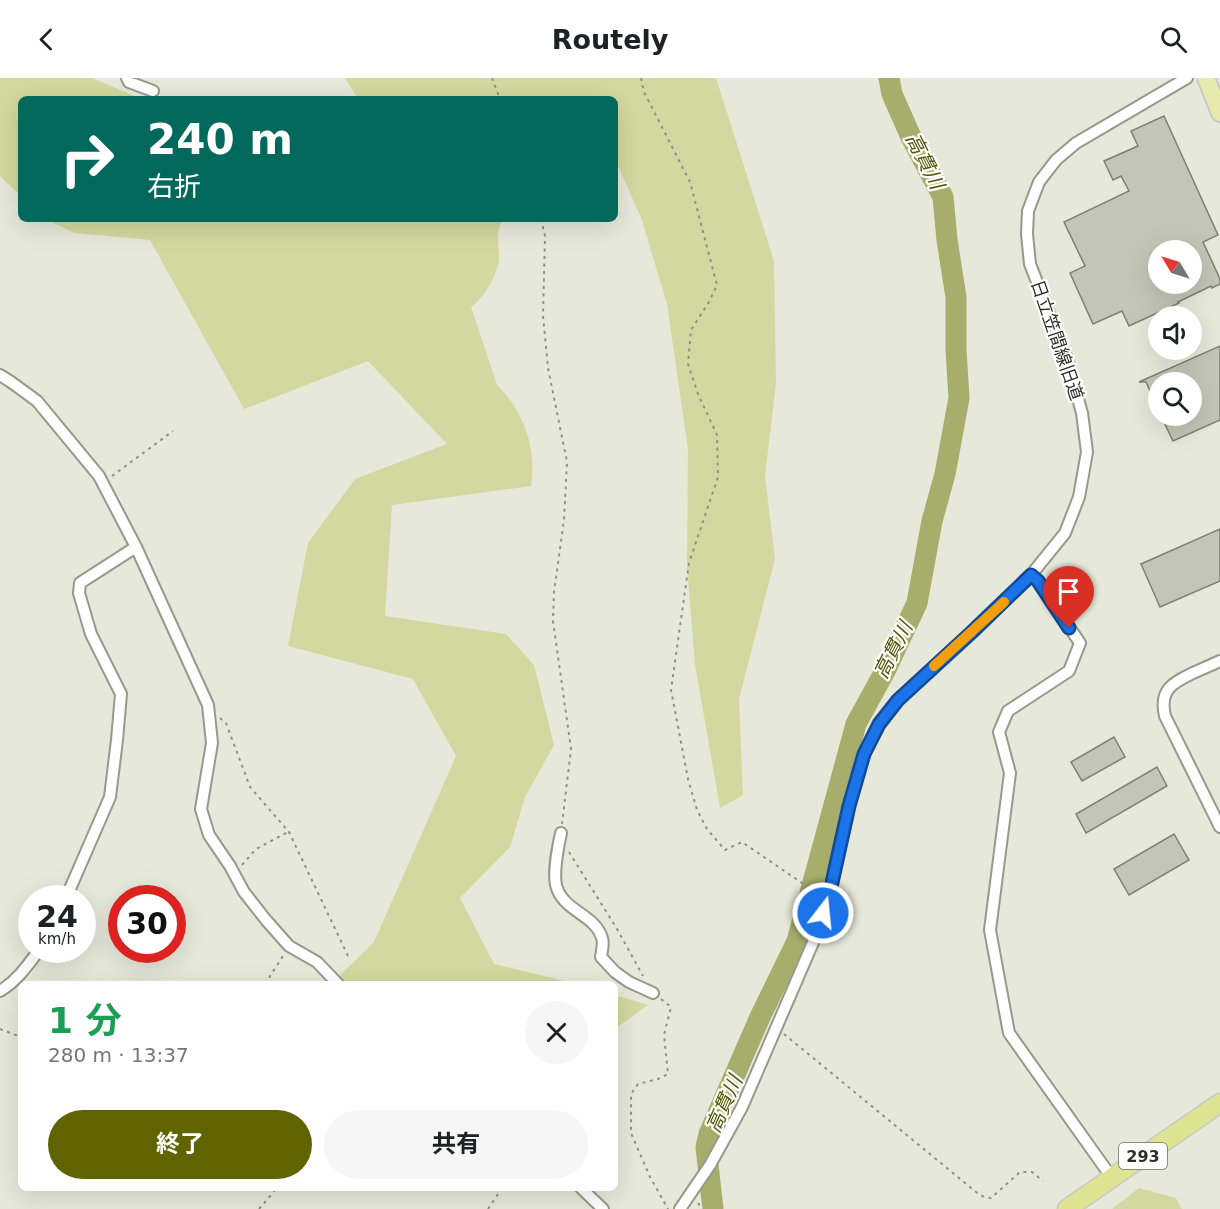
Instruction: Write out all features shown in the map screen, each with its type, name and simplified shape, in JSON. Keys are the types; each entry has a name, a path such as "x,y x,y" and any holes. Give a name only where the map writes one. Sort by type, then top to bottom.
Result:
{"highway":[{"name":"293","path":"1067,1209 1220,1103"}],"main road":[{"path":"1206,78 1220,113"}],"street":[{"path":"127,78 129,82 153,91"},
{"name":"日立笠間線旧道","path":"680,1209 710,1165 742,1107 818,930 829,896 849,806 864,754 879,724 898,700 1031,575 1065,533 1079,497 1087,452 1082,413 1067,359 1030,264 1027,234 1028,211 1039,182 1056,160 1069,148 1187,78"},
{"path":"0,375 37,401 99,476 136,548 208,705 212,743 201,809 209,835 244,892 290,946 317,962 335,981"},
{"path":"72,885 110,797 121,694 91,634 80,593 80,583 136,548"},
{"path":"1031,575 1038,581 1080,643 1069,671 1008,711 999,732 1010,773 990,930 1009,1033 1112,1178"},
{"path":"1220,661 1170,686 1162,705 1165,716 1220,827"},
{"path":"561,833 556,859 556,885 565,903 598,928 603,940 601,957 615,972 628,982 653,993"},
{"path":"0,991 7,987 30,963"},
{"path":"584,1191 603,1209"}],"path":[{"path":"492,78 499,96"},
{"path":"641,78 644,92 690,182 717,285 691,330 688,364 698,394 717,435 718,477 689,563 671,690 688,779 697,810 707,829 725,849 742,842 816,890"},
{"path":"542,222 545,236 543,316 548,368 567,462 564,520 554,592 553,621 571,749 561,833 570,855 617,929 653,993 671,1007 664,1035 668,1074 638,1084 631,1094 631,1133 650,1177 668,1209"},
{"path":"103,484 173,431"},
{"path":"208,705 226,723 250,787 289,832 349,958"},
{"path":"234,874 256,849 289,832"},
{"path":"267,981 290,946"},
{"path":"776,1028 984,1197 991,1198 1020,1172 1032,1172 1043,1181"},
{"path":"0,1029 18,1036"},
{"path":"259,1209 274,1191"},
{"path":"488,1209 500,1191"}],"green space":[{"path":"0,78 92,78 135,96 18,96 18,193 0,176"},
{"path":"345,78 716,78 774,261 776,383 765,476 775,559 739,699 743,795 720,808 695,664 687,566 688,449 667,304 642,220 618,166 618,96 356,96"},
{"path":"51,222 502,222 498,233 499,257 494,277 486,291 471,307 497,385 515,407 526,431 532,458 531,486 392,505 385,616 506,634 534,665 554,745 525,797 510,847 460,898 494,964 565,981 334,981 374,942 456,756 413,679 288,646 308,543 355,479 447,444 368,361 244,409 150,240 75,233"},
{"path":"618,996 648,1005 618,1027"},
{"path":"1139,1188 1176,1198 1182,1209 1112,1209"}],"building":[{"path":"1164,116 1218,235 1203,242 1220,279 1220,284 1202,290 1202,240 1148,240 1148,294 1194,294 1172,306 1148,306 1148,317 1129,326 1122,311 1093,324 1070,273 1085,266 1064,222 1129,191 1121,176 1113,180 1104,161 1138,146 1131,131"},
{"path":"1220,346 1220,420 1173,441 1166,426 1202,426 1202,372 1162,372 1188,360 1202,360 1202,354"},
{"path":"1220,529 1220,581 1160,607 1141,564"},
{"path":"1114,737 1125,757 1082,781 1071,762"},
{"path":"1157,767 1167,786 1086,833 1076,814"},
{"path":"1174,834 1189,860 1129,895 1114,869"}],"waterway":[{"name":"高貫川","path":"713,1209 706,1147 709,1134 760,1017 797,941 856,724 885,671 917,603 959,398 956,297 943,197 911,137 892,94 889,78"}],"slow traffic":[{"path":"934,666 1004,602"}],"route":[{"path":"823,913 864,754 879,724 898,700 1031,575 1038,581 1069,628"}]}
